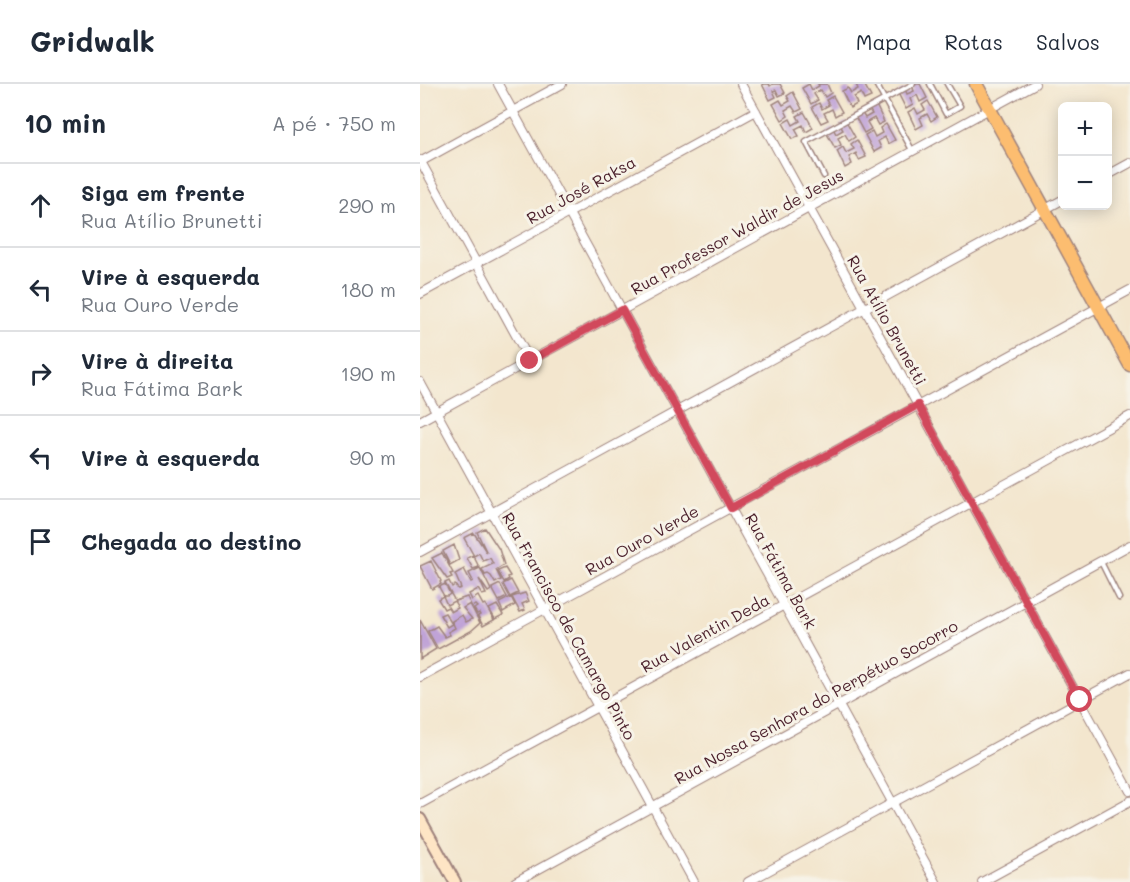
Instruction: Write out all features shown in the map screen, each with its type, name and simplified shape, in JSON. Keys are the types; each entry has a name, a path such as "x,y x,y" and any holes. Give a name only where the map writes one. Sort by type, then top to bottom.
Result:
{"main road":[{"path":"976,84 1130,365"}],"street":[{"name":"Rua Fátima Bark","path":"498,84 936,882"},
{"path":"530,361 420,161 562,84"},
{"name":"Rua Atílio Brunetti","path":"741,84 1130,790"},
{"name":"Rua Professor Waldir de Jesus","path":"420,421 1035,84"},
{"name":"Rua José Raksa","path":"420,294 756,111"},
{"path":"1112,172 1130,163"},
{"path":"420,552 1058,202"},
{"name":"Rua Ouro Verde","path":"420,677 1130,290"},
{"name":"Rua Francisco de Camargo Pinto","path":"420,382 694,882"},
{"name":"Rua Valentin Deda","path":"420,804 1130,416"},
{"name":"Rua Nossa Senhora do Perpétuo Socorro","path":"515,882 1130,545"},
{"path":"748,882 1130,673"},
{"path":"982,882 1130,801"},
{"path":"420,819 455,882"}],"lane":[{"path":"876,84 913,151"},
{"path":"824,176 806,142 913,84"},
{"path":"930,84 946,114 960,106 948,84"},
{"path":"1100,561 1119,598"}],"building":[{"path":"762,84 770,86 780,84 785,93 779,96 776,90 773,91 776,97 770,100"},
{"path":"809,84 812,90 819,86 818,84 827,84 831,93 825,97 821,90 814,94 818,100 811,104 802,88"},
{"path":"856,84 864,84 871,97 864,100 861,93 854,97 857,104 850,108 842,91 848,88 851,93 858,89"},
{"path":"920,84 927,98 920,102 917,95 910,99 913,105 906,109 898,93 905,89 907,94 914,91 912,85"},
{"path":"793,92 802,109 796,112 792,106 785,110 788,116 782,120 773,104 780,100 783,105 790,101 787,96"},
{"path":"833,96 842,112 835,116 832,109 824,113 828,120 821,123 812,107 819,103 822,109 829,105 826,100"},
{"path":"928,101 937,117 931,121 927,114 920,118 923,125 916,129 908,112 915,108 918,114 925,110 922,105"},
{"path":"876,105 884,122 878,125 874,118 867,122 871,129 864,133 855,116 862,113 865,118 872,114 869,109"},
{"path":"804,112 813,128 806,132 803,125 795,129 799,136 792,139 783,123 790,119 793,125 800,121 797,116"},
{"path":"846,121 855,137 849,141 845,134 838,138 841,145 835,148 826,132 833,128 836,134 843,130 840,125"},
{"path":"886,124 895,140 888,144 885,137 878,141 881,148 874,152 865,135 872,131 875,137 882,133 880,128"},
{"path":"857,140 866,157 859,160 856,153 849,157 852,164 845,168 837,151 843,147 846,153 854,149 851,144"},
{"path":"485,528 499,549 504,565 496,570 501,580 495,583 491,576 485,575 482,569 493,564 490,558 483,561 479,553 474,556 464,538 474,533 487,553 477,532"},
{"path":"454,545 459,560 450,565 443,551"},
{"path":"442,553 453,573 450,574 452,577 447,579 432,558"},
{"path":"473,555 479,567 473,569 467,558"},
{"path":"431,561 441,581 441,584 432,589 420,566"},
{"path":"480,568 491,590 488,592 479,579 486,594 482,595 478,589 469,594 472,600 478,596 494,620 483,626 478,616 479,613 477,614 474,609 477,607 475,605 472,607 467,597 455,601 445,583 449,581 452,587 455,585 458,589 461,588 455,574 464,569 471,582 473,581 469,573"},
{"path":"505,568 510,576 504,582 498,571"},
{"path":"511,580 518,593 510,597 503,584"},
{"path":"445,584 450,594 447,596 444,596 439,587"},
{"path":"500,584 507,597 499,601 492,588"},
{"path":"525,593 529,601 522,604 525,610 520,612 512,597"},
{"path":"443,596 447,605 454,601 458,608 451,612 448,607 444,609 438,599"},
{"path":"511,597 515,605 503,612 499,603"},
{"path":"470,604 480,623 471,631 438,649 428,631 437,626 445,637 450,635 448,632 455,628 452,621 462,615 466,622 472,619 463,608"},
{"path":"497,605 503,615 495,619 489,609"},
{"path":"445,613 452,624 447,627 440,615"},
{"path":"420,620 436,649 420,659"}],"route":[{"path":"530,361 622,310 731,508 918,405 1080,700"}]}
